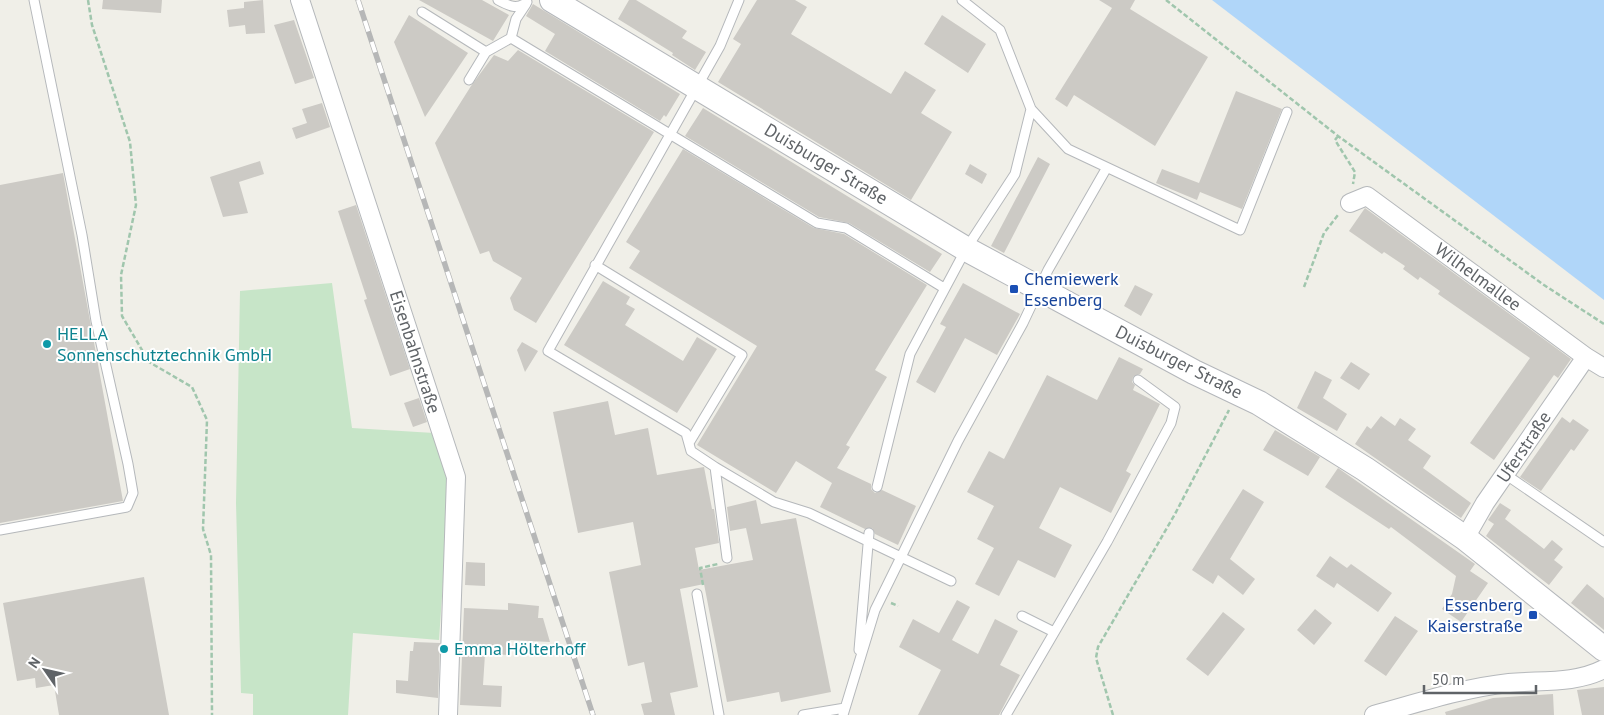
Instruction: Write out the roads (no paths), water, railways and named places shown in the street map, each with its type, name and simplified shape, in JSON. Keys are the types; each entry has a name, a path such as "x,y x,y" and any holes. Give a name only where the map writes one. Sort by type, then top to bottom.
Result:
{"main road":[{"name":"Duisburger Straße","path":"552,0 966,249 1259,404 1365,469 1465,538 1604,649"}],"street":[{"name":"Eisenbahnstraße","path":"300,0 456,477 448,715"},
{"name":"Wilhelmallee","path":"1350,203 1367,196 1586,357 1604,368"},
{"name":"Uferstraße","path":"1465,538 1505,474 1586,357"},
{"path":"1379,714 1468,690 1509,683 1586,677 1604,670"}],"lane":[{"path":"0,530 127,507 133,493 96,321 82,235 34,0"},
{"path":"498,0 509,6 518,7 527,2"},
{"path":"739,0 720,46 548,351 686,433 691,451 774,502 809,513 869,538 951,581"},
{"path":"962,0 1000,30 1031,109 1068,149 1106,169 1240,230 1287,112"},
{"path":"469,80 486,52 511,38 516,19 527,2"},
{"path":"422,12 486,52"},
{"path":"511,38 817,223 846,228 944,288"},
{"path":"877,487 910,354 966,249 1015,174 1031,109"},
{"path":"803,715 844,712 875,610 901,556 958,441 1106,169"},
{"path":"595,265 742,356 688,443"},
{"path":"1006,715 1107,542 1171,423 1175,407 1138,380"},
{"path":"715,467 728,558"},
{"path":"1505,474 1604,542"},
{"path":"858,668 869,538"},
{"path":"697,594 719,715"},
{"path":"1022,616 1054,632"}],"water":[{"path":"1212,0 1604,0 1604,300"}],"railway":[{"path":"358,0 593,715"}],"place":[{"name":"Chemiewerk Essenberg","path":"1014,289"},
{"name":"HELLA Sonnenschutztechnik GmbH","path":"47,344"},
{"name":"Essenberg Kaiserstraße","path":"1533,615"},
{"name":"Emma Hölterhoff","path":"444,649"}]}
